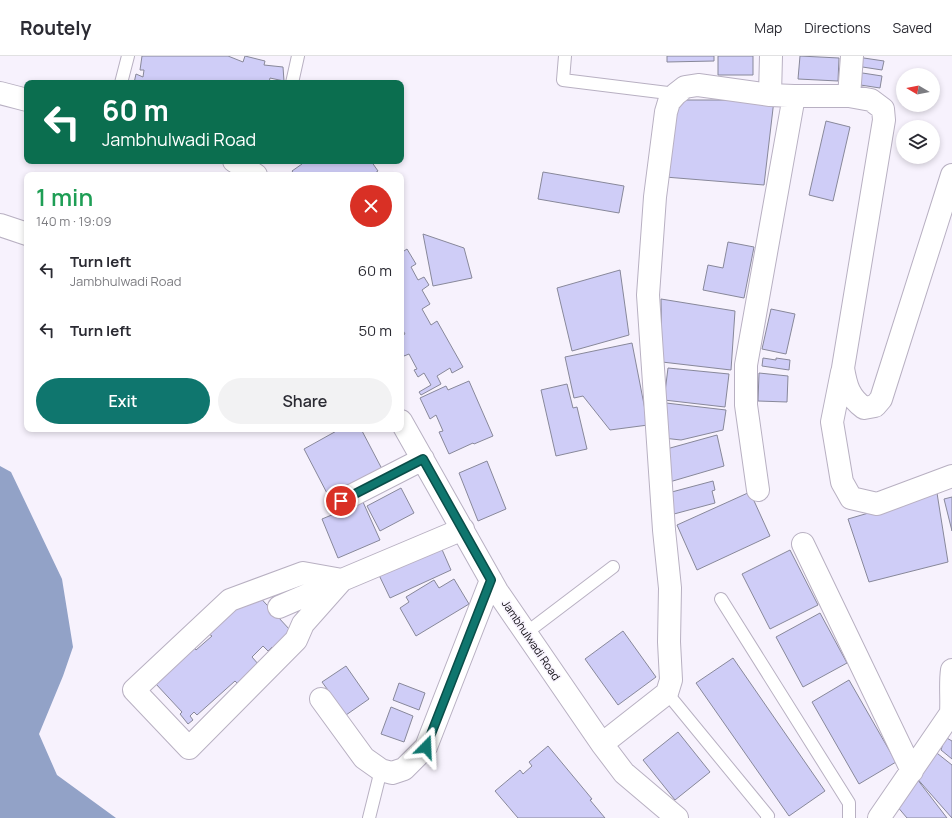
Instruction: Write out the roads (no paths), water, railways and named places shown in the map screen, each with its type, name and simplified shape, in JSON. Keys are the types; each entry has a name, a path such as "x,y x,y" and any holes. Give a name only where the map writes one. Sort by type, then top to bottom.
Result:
{"street":[{"path":"770,95 771,56"},
{"path":"849,96 852,56"},
{"path":"602,744 667,693 671,680 669,642 670,588 648,295 655,197 666,112 669,102 685,87 698,85 770,95 849,96 871,100 883,109 884,120 843,368 832,422 842,482 851,498 877,504 952,476"},
{"path":"0,93 24,99"},
{"path":"758,490 746,405 746,365 794,96"},
{"path":"239,164 251,172"},
{"path":"843,368 845,382 854,401 864,408 875,406 881,399 952,175"},
{"path":"0,225 24,233"},
{"name":"Jambhulwadi Road","path":"404,425 491,580 602,744 624,773 677,818"},
{"path":"341,501 423,459"},
{"path":"279,607 463,529"},
{"path":"803,544 912,772"},
{"path":"303,573 342,580 303,624 296,640 189,748 134,690 230,600 303,573"},
{"path":"321,699 364,758 381,770 392,773 404,769 426,747 491,580"},
{"path":"879,818 912,772 951,713 952,698 950,681 952,670"}],"lane":[{"path":"122,80 128,56"},
{"path":"293,80 298,56"},
{"path":"565,56 563,80 676,94"},
{"path":"526,633 613,567"},
{"path":"721,599 849,803 849,818"},
{"path":"667,693 768,817"},
{"path":"369,818 381,770"}],"water":[{"path":"0,466 11,472 62,579 73,647 63,676 39,734 57,775 116,818 0,818"}]}
